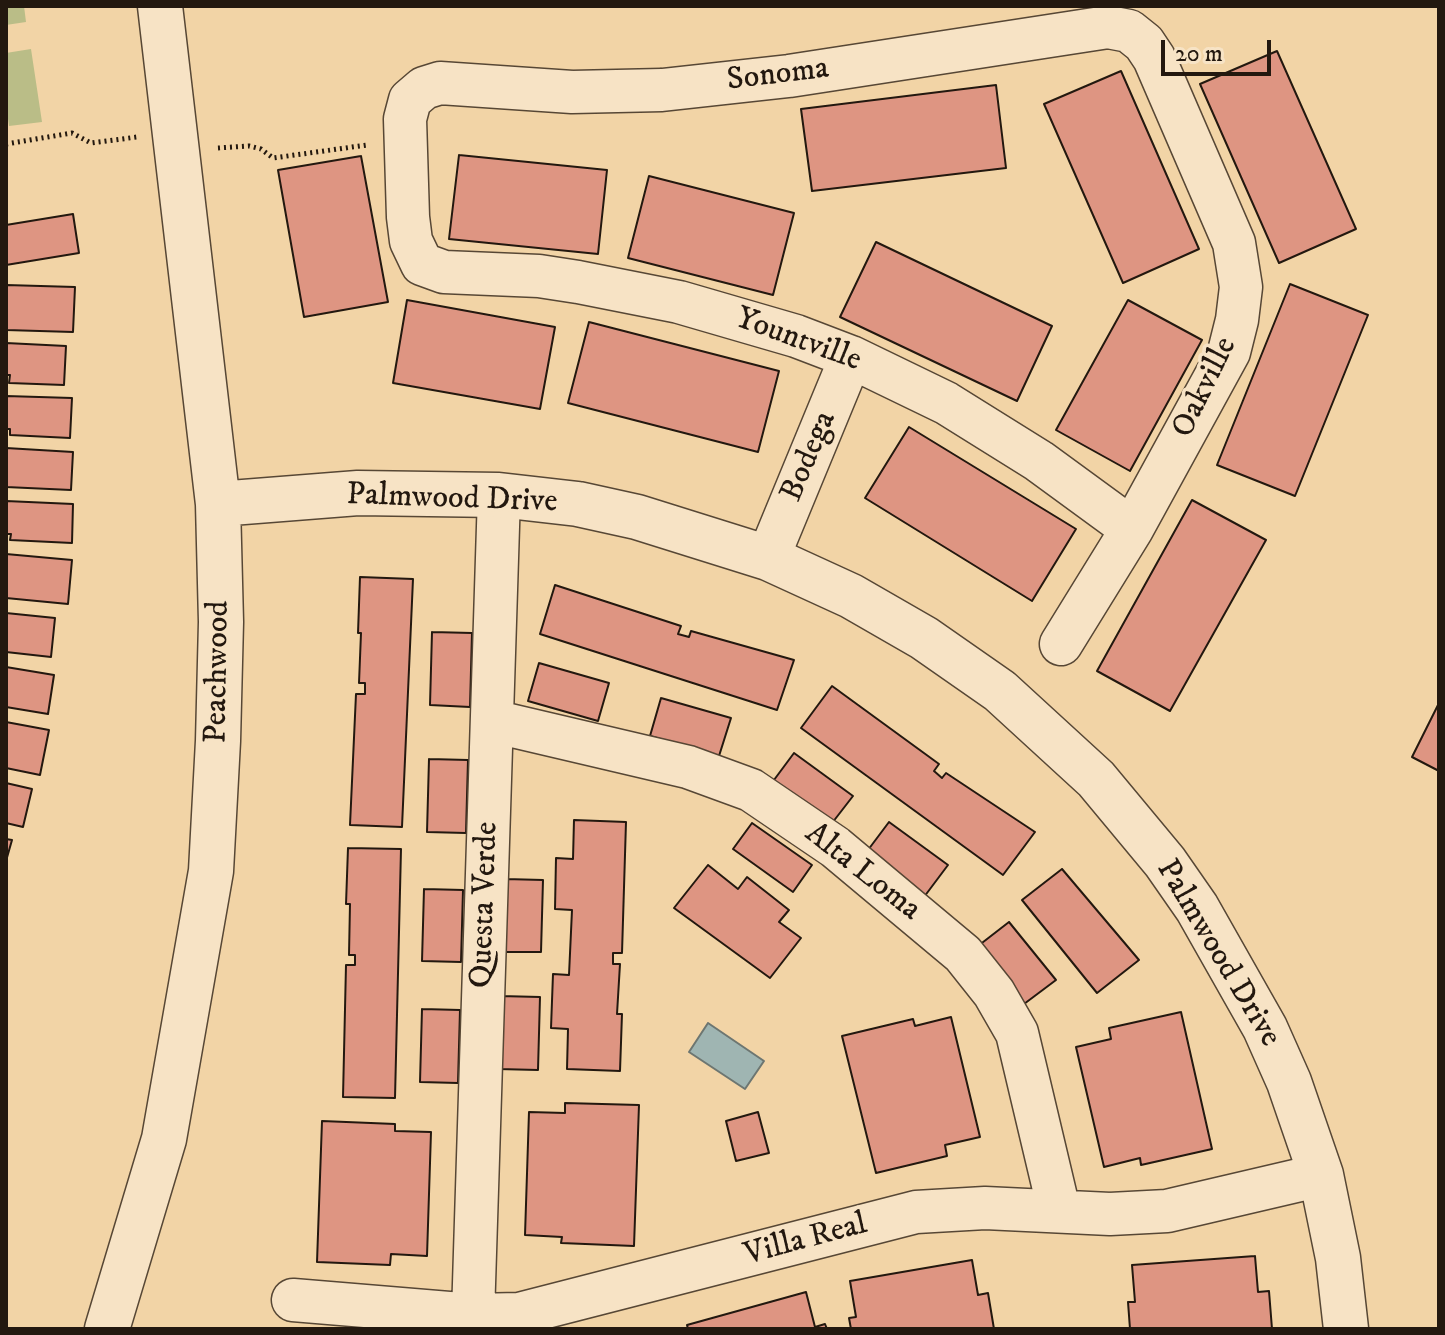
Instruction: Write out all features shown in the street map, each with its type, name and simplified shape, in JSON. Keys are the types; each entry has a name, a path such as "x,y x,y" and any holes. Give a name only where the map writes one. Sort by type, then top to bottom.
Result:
{"street":[{"name":"Peachwood","path":"107,1329 164,1139 211,871 221,622 218,504 160,6"},
{"name":"Sonoma","path":"405,140 405,119 410,100 424,88 440,83 572,92 662,90 789,76 1108,27 1129,31"},
{"name":"Oakville","path":"1061,644 1132,529 1229,352 1241,287 1234,243 1154,58 1144,43 1129,31"},
{"name":"Yountville","path":"405,140 411,241 422,264 444,272 565,280 679,302 796,336 851,357 946,403 1039,461 1132,529"},
{"name":"Bodega","path":"768,558 851,357"},
{"name":"Palmwood Drive","path":"218,504 358,493 499,495 578,504 637,517 768,558 851,596 924,638 1000,691 1096,779 1173,873 1197,908 1265,1028 1289,1082 1321,1175 1338,1258 1346,1329"},
{"name":"Questa Verde","path":"473,1315 499,495"},
{"name":"Alta Loma","path":"492,721 688,767 751,790 835,847 963,954 994,993 1017,1033 1059,1210"},
{"name":"Villa Real","path":"293,1300 473,1315 519,1314 916,1212 985,1208 1110,1214 1167,1211 1321,1175"}],"path":[{"path":"6,144 72,133 91,143 176,141 249,146 261,149 273,158 405,140"}],"green space":[{"path":"6,6 24,6 26,22 6,25"},
{"path":"31,49 42,122 9,126 6,53"}],"water":[{"path":"708,1023 764,1061 745,1089 689,1052"}],"building":[{"path":"1277,51 1356,229 1279,263 1200,84"},
{"path":"1121,71 1199,249 1123,283 1044,104"},
{"path":"996,85 1006,168 812,191 801,109"},
{"path":"459,155 607,170 598,254 449,239"},
{"path":"361,156 388,302 304,317 278,170"},
{"path":"649,176 794,213 773,295 628,258"},
{"path":"73,214 79,253 6,265 6,225"},
{"path":"876,242 1052,326 1017,401 840,317"},
{"path":"1290,284 1368,315 1295,496 1217,465"},
{"path":"6,285 75,287 73,332 6,330"},
{"path":"407,300 555,327 540,409 393,383"},
{"path":"1128,300 1202,340 1130,471 1056,430"},
{"path":"589,322 779,371 758,452 568,403"},
{"path":"6,343 66,346 64,385 9,383"},
{"path":"6,396 72,398 70,438 10,435 10,429 6,429"},
{"path":"909,427 1076,529 1032,601 865,498"},
{"path":"6,448 73,452 71,490 6,487"},
{"path":"1192,500 1266,540 1170,711 1097,671"},
{"path":"6,501 73,504 72,543 10,540 11,534 6,534"},
{"path":"6,554 72,560 68,604 6,598"},
{"path":"360,577 413,579 402,827 350,825 356,694 365,694 365,683 359,683"},
{"path":"555,585 681,626 678,634 689,637 691,631 794,660 777,710 540,634"},
{"path":"6,613 55,618 51,657 6,652"},
{"path":"432,632 472,633 470,707 430,705"},
{"path":"539,663 609,683 598,721 528,701"},
{"path":"6,667 54,675 48,714 6,707"},
{"path":"832,686 939,764 934,771 942,778 946,773 1035,832 1003,875 801,728"},
{"path":"661,698 731,718 719,756 650,736"},
{"path":"1439,703 1439,771 1412,757"},
{"path":"6,722 49,730 40,775 6,768"},
{"path":"794,753 853,796 829,827 771,784"},
{"path":"429,759 468,760 466,833 427,832"},
{"path":"6,783 32,789 23,827 6,823"},
{"path":"574,820 626,822 622,953 613,953 613,964 620,964 617,1014 622,1014 620,1071 567,1069 568,1029 551,1028 553,974 569,975 572,910 555,909 556,858 573,859"},
{"path":"889,822 948,865 924,897 865,854"},
{"path":"752,823 812,865 793,892 733,849"},
{"path":"6,839 12,840 6,861"},
{"path":"348,848 401,849 395,1098 343,1097 346,965 355,965 355,955 349,955 350,904 346,904"},
{"path":"708,865 738,889 747,877 789,910 779,922 801,938 770,978 674,908"},
{"path":"1062,869 1139,960 1097,993 1022,900"},
{"path":"505,879 543,880 541,952 503,952"},
{"path":"424,889 463,890 461,962 422,961"},
{"path":"1009,922 1056,980 1024,1004 978,946"},
{"path":"500,996 540,997 538,1070 498,1069"},
{"path":"422,1009 460,1010 458,1083 420,1082"},
{"path":"1181,1012 1212,1149 1141,1165 1140,1158 1104,1167 1076,1047 1111,1039 1109,1028"},
{"path":"951,1017 980,1137 945,1145 947,1156 876,1173 842,1036 913,1019 915,1026"},
{"path":"565,1103 639,1105 634,1246 561,1243 562,1237 525,1235 529,1112 565,1113"},
{"path":"758,1112 769,1153 736,1161 726,1121"},
{"path":"322,1121 395,1124 395,1131 431,1132 427,1256 391,1254 390,1265 317,1262"},
{"path":"1255,1256 1258,1292 1269,1291 1272,1329 1130,1329 1128,1302 1135,1302 1132,1265"},
{"path":"972,1260 978,1295 988,1293 994,1329 851,1329 849,1318 856,1317 850,1281"},
{"path":"806,1292 815,1327 825,1324 827,1329 688,1329 687,1325"}]}
